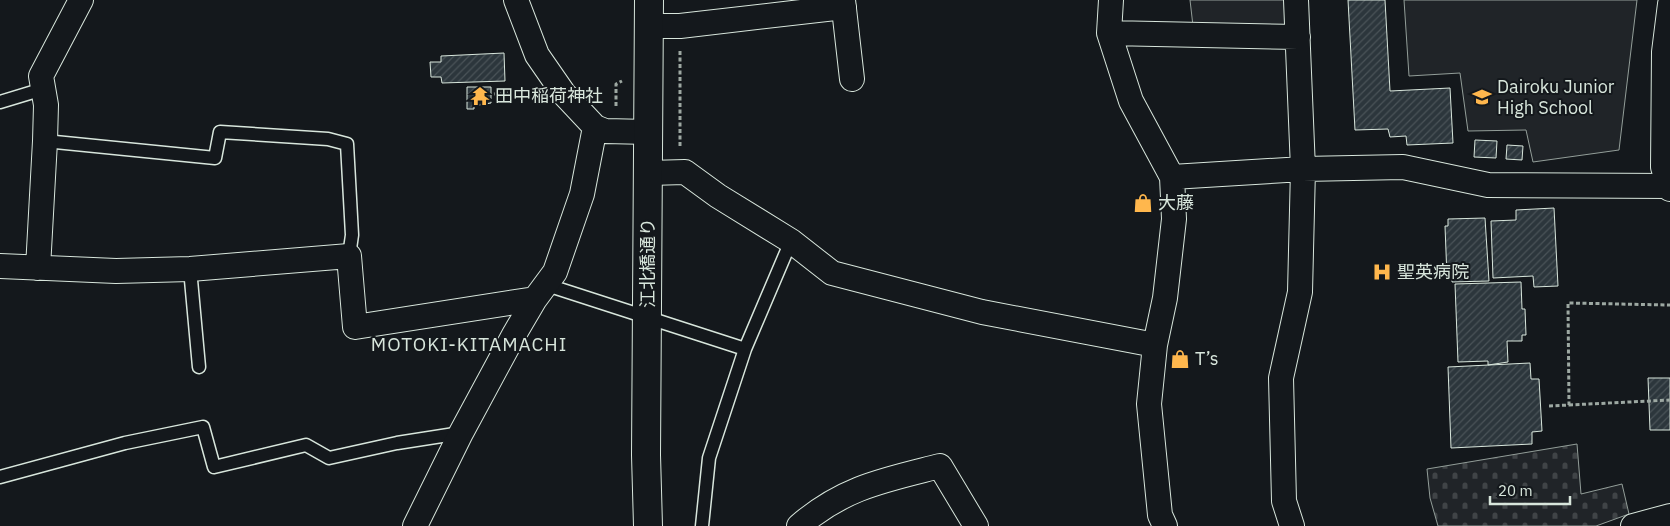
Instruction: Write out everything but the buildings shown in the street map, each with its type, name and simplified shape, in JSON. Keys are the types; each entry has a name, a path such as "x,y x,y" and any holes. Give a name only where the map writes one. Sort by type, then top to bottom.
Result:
{"main road":[{"name":"江北橋通り","path":"648,526 649,13"}],"street":[{"path":"38,268 46,141 46,105 41,76 82,0"},
{"path":"516,0 537,55 560,88 596,127 605,131 649,132"},
{"path":"1111,0 1109,33 1131,100 1172,177 1173,229 1165,298 1155,345 1149,404 1160,515 1165,526"},
{"path":"1292,526 1284,501 1281,378 1300,292 1304,169 1296,0"},
{"path":"649,13 680,26 843,3 852,79"},
{"path":"1172,177 1304,169 1403,167 1488,185 1670,187 1663,167 1664,52 1670,4"},
{"path":"1109,33 1298,37"},
{"path":"416,526 460,433 541,292 555,272 582,194 596,127"},
{"path":"649,172 685,172 718,196 791,242 832,273 982,312 1155,345"},
{"path":"0,266 116,271 190,269 350,256 356,327 541,292"},
{"path":"800,526 840,496 871,484 940,466 976,526"},
{"path":"1633,526 1670,516"}],"lane":[{"path":"0,102 43,90"},
{"path":"46,141 215,158 220,132 328,139 347,144 352,236 350,256"},
{"path":"702,526 709,458 745,349 791,242"},
{"path":"190,269 199,367"},
{"path":"541,292 648,317 745,349"},
{"path":"0,477 125,443 204,427 214,467 306,445 330,458 397,443 460,433"}],"path":[{"path":"680,26 680,172"},
{"path":"494,94 509,91 560,88"},
{"path":"1569,405 1568,303 1670,305"},
{"path":"1550,406 1670,400"}],"green space":[{"path":"1190,0 1289,0 1290,22 1285,29 1193,26"},
{"path":"1404,0 1637,0 1619,150 1533,162 1526,130 1468,131 1460,73 1409,76"},
{"path":"1577,444 1581,494 1622,484 1629,514 1596,526 1438,526 1430,498 1427,469"}],"place":[{"name":"田中稲荷神社","path":"480,96"},
{"name":"Dairoku Junior High School","path":"1482,97"},
{"name":"大藤","path":"1143,203"},
{"name":"聖英病院","path":"1382,272"},
{"name":"T’s","path":"1180,359"}],"district":[{"name":"MOTOKI-KITAMACHI","path":"469,344"}]}
